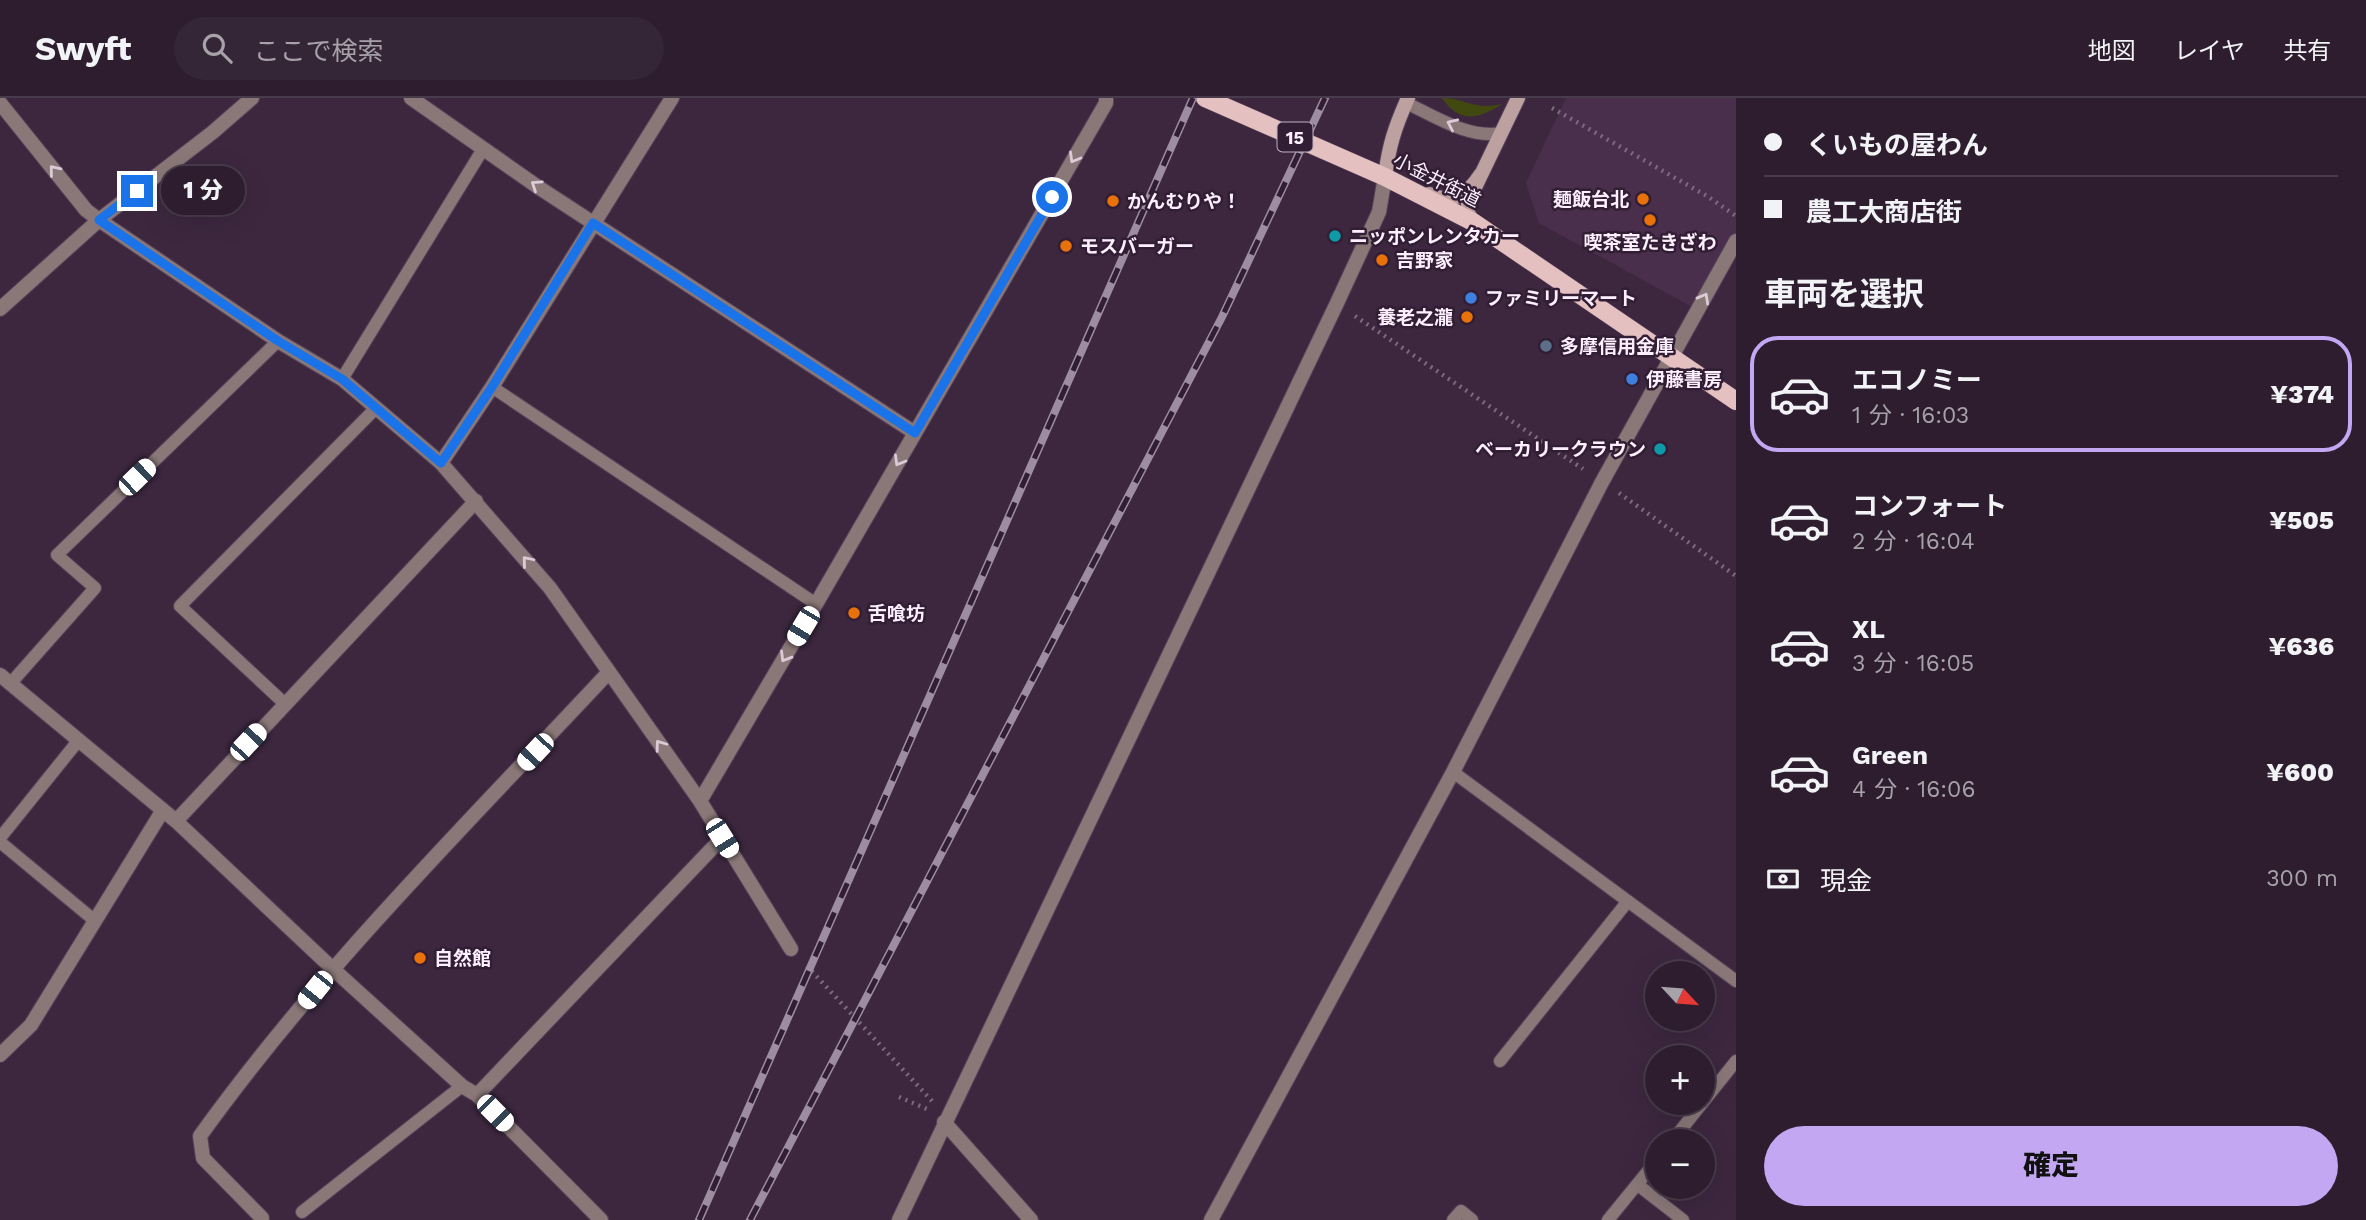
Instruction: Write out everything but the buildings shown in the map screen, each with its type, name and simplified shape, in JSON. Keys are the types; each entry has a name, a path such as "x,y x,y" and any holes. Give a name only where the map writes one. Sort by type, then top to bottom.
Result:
{"main road":[{"name":"小金井街道","path":"1205,98 1385,177 1473,222 1736,401"}],"street":[{"path":"0,309 99,220 213,132 252,98"},
{"path":"411,98 593,223 915,433"},
{"path":"441,463 492,387 672,98"},
{"path":"700,801 817,604 1106,103 1106,98"},
{"path":"1473,222 1468,214 1468,202 1518,98"},
{"path":"900,1220 944,1122 1379,212 1393,130 1407,100"},
{"path":"0,103 86,210 278,341 342,379 441,463 550,588 700,801 791,949"},
{"path":"1385,177 1440,199 1451,199 1462,196 1471,189 1481,174"},
{"path":"1211,1220 1453,772 1602,482 1736,241"},
{"path":"176,821 476,501"},
{"path":"262,1218 204,1158 200,1136 228,1097 333,969 608,673"},
{"path":"5,680 176,821 333,969 463,1086 477,1095 601,1220"},
{"path":"0,1055 31,1025 163,810"},
{"path":"477,1095 722,838"},
{"path":"944,1122 1031,1220"}],"lane":[{"path":"1407,100 1469,132 1481,135 1501,133"},
{"path":"342,379 483,149"},
{"path":"5,680 95,588 57,555 278,341"},
{"path":"492,387 817,604"},
{"path":"285,703 180,606 376,408"},
{"path":"78,741 0,840 94,920"},
{"path":"1453,772 1736,981"},
{"path":"1500,1061 1628,901"},
{"path":"1681,1129 1736,1060"},
{"path":"302,1212 463,1086"},
{"path":"1608,1220 1645,1176"},
{"path":"1638,1185 1683,1220"},
{"path":"1453,1220 1461,1211 1472,1220"}],"path":[{"path":"1552,108 1707,196 1736,216"},
{"path":"1337,303 1736,576"},
{"path":"791,949 939,1108 944,1122"},
{"path":"899,1097 925,1109"}],"shaded area":[{"path":"1566,98 1736,98 1736,234 1694,308 1539,223 1526,183"}],"green space":[{"path":"1442,98 1484,106 1502,104 1477,116 1470,116 1455,112"}],"railway":[{"path":"699,1220 1193,98"},
{"path":"750,1220 1222,317 1325,98"}],"place":[{"name":"麺飯台北","path":"1643,199"},
{"name":"かんむりや！","path":"1113,201"},
{"name":"喫茶室たきざわ","path":"1650,220"},
{"name":"ニッポンレンタカー","path":"1335,236"},
{"name":"モスバーガー","path":"1066,246"},
{"name":"吉野家","path":"1382,260"},
{"name":"ファミリーマート","path":"1471,298"},
{"name":"養老之瀧","path":"1467,317"},
{"name":"多摩信用金庫","path":"1546,346"},
{"name":"伊藤書房","path":"1632,379"},
{"name":"ベーカリークラウン","path":"1660,449"},
{"name":"舌喰坊","path":"854,613"},
{"name":"自然館","path":"420,958"}],"route":[{"path":"137,191 99,220 278,341 342,379 441,463 492,387 593,223 915,433 1052,197"}]}
